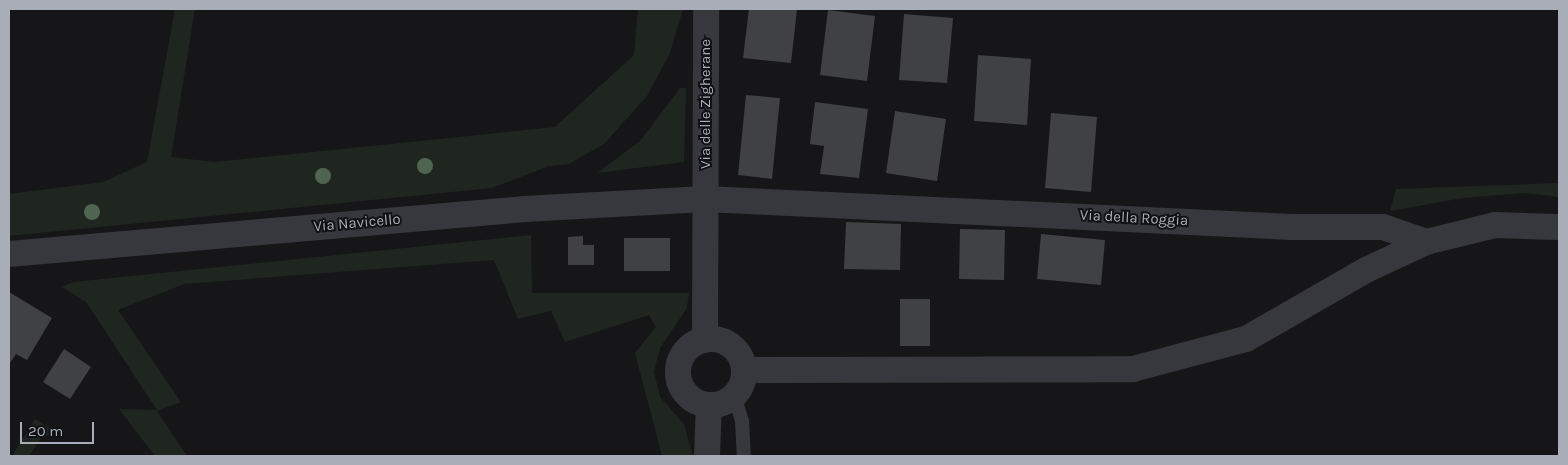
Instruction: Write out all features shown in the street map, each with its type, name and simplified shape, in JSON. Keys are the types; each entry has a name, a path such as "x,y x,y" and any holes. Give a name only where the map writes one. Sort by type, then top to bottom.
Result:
{"street":[{"name":"Via delle Zigherane","path":"704,340 706,9"},
{"name":"Via della Roggia","path":"705,199 1292,227 1383,227 1426,242"},
{"name":"Via Navicello","path":"9,254 525,209 705,199"},
{"path":"744,370 1133,369 1246,339 1366,270 1426,242 1496,225 1559,227"},
{"path":"704,340 731,346 744,370 734,395 709,405 690,397 678,368 686,350 704,340"},
{"path":"707,456 709,405"}],"lane":[{"path":"734,395 742,421 744,456"}],"shaded area":[{"path":"175,9 195,9 171,157 215,162 555,127 634,55 638,9 683,9 670,53 647,96 604,144 569,164 549,166 492,188 9,236 9,194 103,182 147,162"},
{"path":"680,88 686,88 684,162 597,173 640,141"},
{"path":"1559,183 1559,197 1525,193 1463,198 1390,211 1396,189"},
{"path":"531,235 532,293 689,293 687,308 660,348 654,372 660,397 684,424 693,456 662,456 635,353 656,327 649,315 565,342 551,311 518,319 494,260 184,284 118,310 181,402 157,411 187,456 155,456 119,409 157,410 86,302 62,287 73,282"},
{"path":"35,419 56,432 41,438 29,456 12,456"}],"building":[{"path":"749,9 797,9 791,63 743,58"},
{"path":"828,10 875,16 867,81 820,75"},
{"path":"904,14 953,18 947,83 899,80"},
{"path":"978,55 1031,59 1027,125 974,121"},
{"path":"746,95 780,98 772,179 738,175"},
{"path":"815,102 868,109 859,178 820,174 824,146 810,144"},
{"path":"895,111 946,119 937,181 886,173"},
{"path":"1051,113 1097,117 1091,192 1045,188"},
{"path":"846,222 901,224 900,270 844,269"},
{"path":"960,229 1005,230 1004,280 959,279"},
{"path":"1041,234 1105,240 1101,285 1037,279"},
{"path":"583,236 583,245 594,245 594,265 568,265 568,237"},
{"path":"624,238 670,238 670,271 624,271"},
{"path":"9,292 52,318 27,360 16,354 10,363"},
{"path":"900,299 930,299 930,346 900,346"},
{"path":"64,349 91,367 70,399 43,382"}]}
